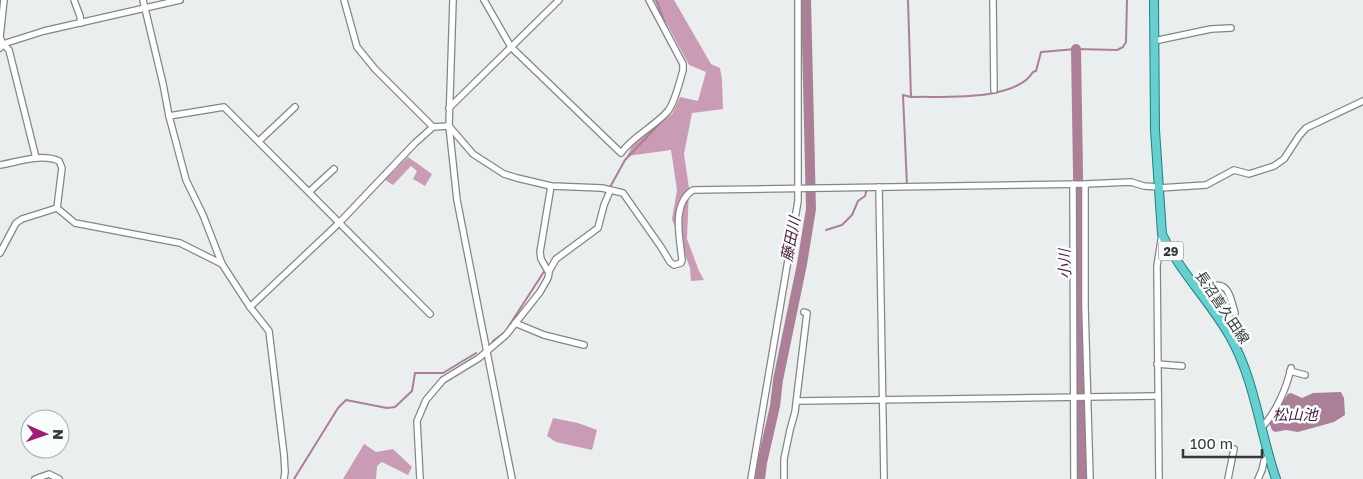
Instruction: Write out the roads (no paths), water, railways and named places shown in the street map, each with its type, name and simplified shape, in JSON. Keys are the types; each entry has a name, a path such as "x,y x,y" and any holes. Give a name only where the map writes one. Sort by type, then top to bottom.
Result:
{"main road":[{"name":"長沼喜久田線","path":"1154,0 1155,130 1162,234 1168,247 1194,286 1226,328 1240,356 1276,479"}],"street":[{"path":"4,0 0,37 2,46 9,50 36,158"},
{"path":"74,0 81,23"},
{"path":"143,0 169,116 186,180 203,215 222,264 250,307 269,331 284,455 284,479"},
{"path":"2,46 44,31 180,0"},
{"path":"344,0 357,47 433,127"},
{"path":"453,0 449,126 456,200 512,479"},
{"path":"484,0 511,47 621,153 631,141 669,109 683,80 683,64 649,0"},
{"path":"449,108 559,0"},
{"path":"751,479 798,201 798,0"},
{"path":"993,0 994,90"},
{"path":"1154,41 1211,29 1231,28"},
{"path":"449,126 473,154 504,174 551,186 619,191 625,195 662,247 670,262 676,265 682,263 677,224 687,194 693,190 1130,182 1159,188 1206,185 1234,170 1249,174 1274,166 1284,159 1306,128 1363,101"},
{"path":"169,116 224,107 430,314"},
{"path":"259,141 295,107"},
{"path":"250,307 339,223 415,143 433,127 449,126"},
{"path":"0,165 36,158 51,157 59,161 62,168 57,208"},
{"path":"309,192 334,170"},
{"path":"1073,184 1074,479"},
{"path":"1085,184 1087,397 1090,479"},
{"path":"549,271 541,259 540,252 551,186"},
{"path":"879,187 884,479"},
{"path":"420,479 417,421 426,400 443,380 479,358 506,335 540,292 556,259 598,228 610,191"},
{"path":"57,208 75,223 180,243 222,264"},
{"path":"0,253 16,223 57,208"},
{"path":"1158,479 1157,266 1162,234"},
{"path":"1194,286 1220,285 1225,287 1229,292 1235,313"},
{"path":"784,479 784,459 797,401 807,313 804,312"},
{"path":"515,323 544,335 584,345"},
{"path":"1157,364 1182,366"},
{"path":"1261,428 1283,394 1291,370 1305,375"},
{"path":"797,401 1157,395"},
{"path":"1228,479 1234,449"},
{"path":"1258,479 1264,461 1268,457"},
{"path":"35,479 48,474 59,479"}],"water":[{"name":"松山池","path":"1341,392 1344,398 1345,415 1334,422 1298,432 1286,430 1275,432 1272,430 1269,422 1288,394 1291,393 1302,398 1313,393"}],"waterway":[{"path":"656,0 669,33"},
{"name":"藤田川","path":"760,479 811,209 806,0"},
{"path":"908,0 911,97"},
{"path":"907,186 903,95 911,97 959,97 995,93 1024,82 1036,71 1041,52 1076,49 1117,50 1123,47 1126,42 1127,0"},
{"name":"小川","path":"1076,49 1080,420 1083,479"},
{"path":"609,189 625,160 661,122"},
{"path":"826,230 842,225 852,215 858,201 865,196 867,189"},
{"path":"493,341 505,332 545,270"},
{"path":"294,479 338,408 346,400 387,408 395,407 412,391 415,373 443,373 476,353"}]}
